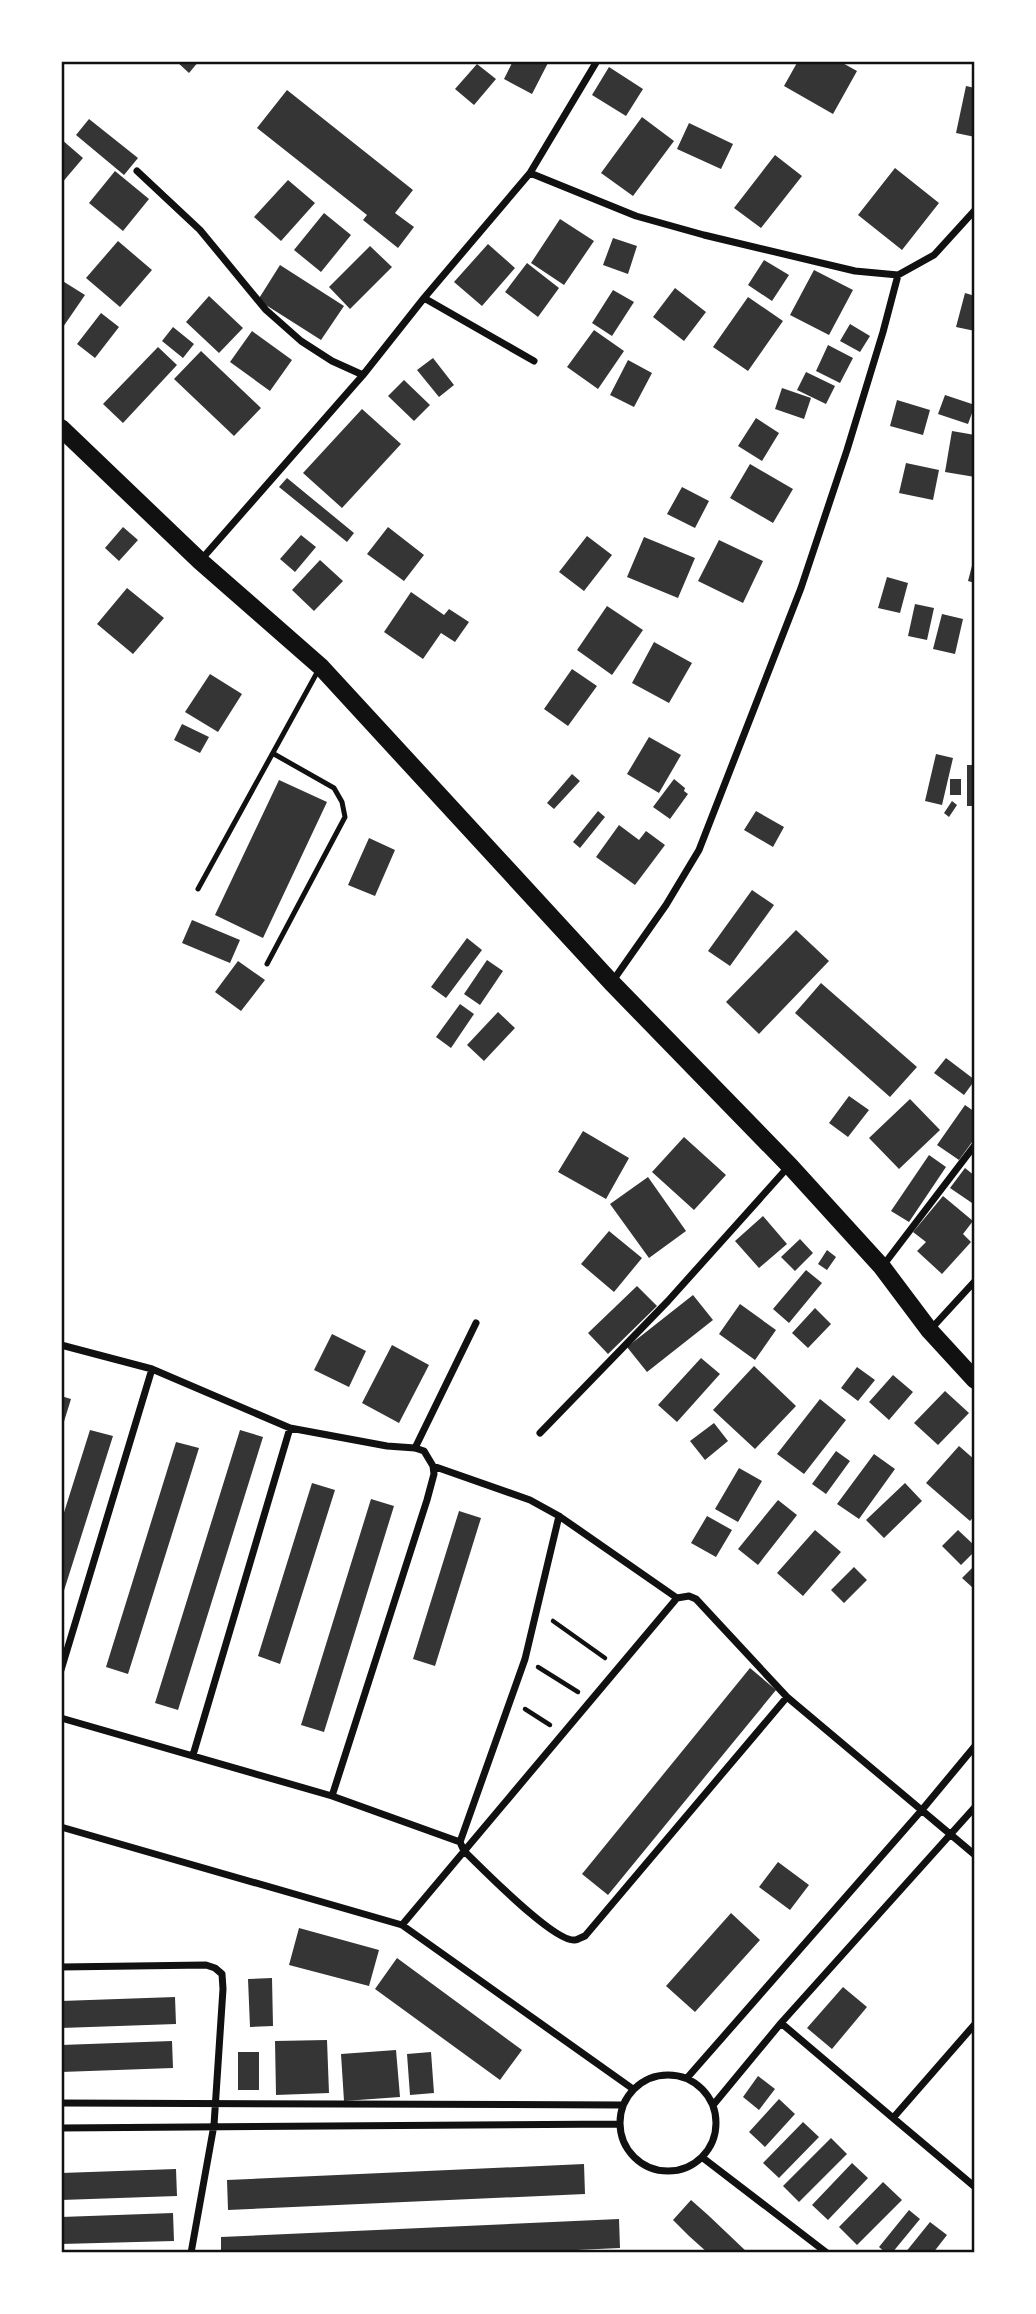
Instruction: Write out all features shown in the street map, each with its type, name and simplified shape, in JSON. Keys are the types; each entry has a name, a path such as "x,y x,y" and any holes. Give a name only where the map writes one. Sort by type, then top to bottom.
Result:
{"main road":[{"path":"61,428 200,561 321,667 611,982 790,1166 882,1267 930,1331 975,1380"}],"street":[{"path":"200,561 363,375 530,173 597,61"},
{"path":"137,171 200,230 266,310 301,341 332,361 363,375"},
{"path":"530,173 636,216 682,229 814,263 898,275 934,255 975,210"},
{"path":"611,982 666,905 699,849 801,587 851,437 898,275"},
{"path":"424,298 534,361"},
{"path":"882,1267 975,1145"},
{"path":"540,1433 668,1301 790,1166"},
{"path":"930,1331 975,1281"},
{"path":"415,1448 476,1323"},
{"path":"61,1345 152,1369 290,1428 424,1451 433,1466 434,1474 332,1796"},
{"path":"61,1670 152,1369"},
{"path":"193,1755 290,1428"},
{"path":"433,1466 530,1500 559,1516 677,1598"},
{"path":"559,1516 525,1659 460,1842 464,1851 519,1904 562,1937 574,1941 584,1936 787,1697"},
{"path":"402,1925 677,1598 689,1596 696,1598 787,1697 975,1855"},
{"path":"61,1718 332,1796 460,1842"},
{"path":"687,2078 975,1746"},
{"path":"714,2104 781,2023 975,1807"},
{"path":"61,1827 402,1925 633,2089"},
{"path":"61,1967 206,1965 222,1974 214,2125 191,2253"},
{"path":"781,2023 975,2187"},
{"path":"893,2118 975,2024"},
{"path":"668,2074 687,2078 703,2088 714,2104 718,2123 714,2142 704,2158 687,2168 669,2172 650,2169 634,2158 623,2142 619,2123 623,2105 633,2089 649,2078 668,2074"},
{"path":"61,2104 623,2105"},
{"path":"61,2128 619,2123"},
{"path":"704,2158 827,2253"}],"lane":[{"path":"198,889 321,667"},
{"path":"267,964 345,817 342,802 334,788 274,754"}],"path":[{"path":"538,1610 617,1667"},
{"path":"525,1659 592,1700"},
{"path":"512,1701 563,1734"}],"building":[{"path":"176,61 199,61 189,73"},
{"path":"513,61 549,61 532,94 504,79"},
{"path":"798,61 839,61 857,71 833,114 784,86"},
{"path":"477,64 496,79 474,105 455,89"},
{"path":"609,67 643,89 626,116 592,95"},
{"path":"966,86 975,88 975,137 956,133"},
{"path":"287,90 413,190 395,213 414,227 398,248 363,220 367,215 257,128"},
{"path":"642,117 674,141 633,196 601,173"},
{"path":"89,119 138,158 124,175 76,135"},
{"path":"689,123 733,144 721,169 677,149"},
{"path":"61,139 83,158 61,184"},
{"path":"775,155 802,176 761,228 734,208"},
{"path":"895,168 939,203 902,250 858,215"},
{"path":"115,171 149,199 123,231 89,203"},
{"path":"288,180 315,203 281,241 254,217"},
{"path":"324,213 351,235 321,272 294,250"},
{"path":"560,219 594,241 564,285 531,263"},
{"path":"613,238 637,246 628,274 603,265"},
{"path":"118,241 152,270 120,307 86,278"},
{"path":"488,244 515,268 482,306 454,282"},
{"path":"370,246 392,267 350,309 329,287"},
{"path":"764,260 789,275 772,301 748,285"},
{"path":"527,263 559,288 538,317 505,292"},
{"path":"280,265 344,306 321,340 258,300"},
{"path":"814,270 853,290 829,335 790,315"},
{"path":"61,280 85,295 61,330"},
{"path":"675,288 706,312 684,341 653,317"},
{"path":"613,290 634,302 612,336 592,323"},
{"path":"965,293 975,296 975,331 956,327"},
{"path":"209,296 243,328 219,353 186,322"},
{"path":"748,297 783,321 748,371 713,347"},
{"path":"101,313 119,327 95,358 77,344"},
{"path":"850,324 870,336 860,352 840,341"},
{"path":"173,327 194,344 183,358 162,341"},
{"path":"594,330 624,351 598,389 567,367"},
{"path":"252,331 292,360 270,391 230,362"},
{"path":"828,345 853,358 840,383 816,371"},
{"path":"158,347 177,365 123,423 103,404"},
{"path":"201,351 261,408 234,436 174,379"},
{"path":"433,358 454,385 439,397 417,370"},
{"path":"628,360 652,373 634,407 610,395"},
{"path":"806,372 835,386 826,404 797,390"},
{"path":"404,380 430,405 414,421 388,396"},
{"path":"782,388 811,398 804,419 775,409"},
{"path":"945,395 975,405 968,424 938,414"},
{"path":"897,400 930,410 923,435 890,426"},
{"path":"362,409 401,444 342,508 303,473"},
{"path":"756,418 779,433 762,461 738,446"},
{"path":"952,431 975,435 975,477 945,472"},
{"path":"906,463 939,470 933,500 899,493"},
{"path":"750,464 793,489 773,523 730,498"},
{"path":"287,478 354,533 347,542 279,487"},
{"path":"682,487 709,501 695,528 667,514"},
{"path":"123,527 138,540 119,561 105,548"},
{"path":"388,527 424,555 404,581 367,554"},
{"path":"301,535 316,547 295,572 280,559"},
{"path":"587,536 612,555 584,591 559,572"},
{"path":"644,537 695,558 678,598 627,577"},
{"path":"719,540 763,561 743,603 698,581"},
{"path":"975,558 975,583 968,581"},
{"path":"320,560 343,581 314,611 292,590"},
{"path":"887,577 908,583 900,613 878,608"},
{"path":"127,588 164,618 133,654 97,624"},
{"path":"411,592 444,615 449,609 469,622 455,642 441,633 423,659 384,632"},
{"path":"915,604 934,608 927,640 908,636"},
{"path":"607,606 643,630 612,675 577,650"},
{"path":"942,614 963,619 955,654 933,649"},
{"path":"654,642 692,663 669,703 632,683"},
{"path":"572,669 597,686 568,726 544,709"},
{"path":"210,674 242,694 218,732 185,712"},
{"path":"182,724 209,737 200,753 174,740"},
{"path":"649,737 681,755 659,793 627,774"},
{"path":"936,754 953,758 942,805 925,801"},
{"path":"967,765 975,765 975,806 967,806"},
{"path":"572,774 580,781 554,809 547,803"},
{"path":"674,779 688,794 670,819 653,807"},
{"path":"950,779 961,779 961,795 950,795"},
{"path":"279,780 327,802 263,938 215,915"},
{"path":"952,801 957,805 949,817 944,813"},
{"path":"598,811 605,817 580,848 573,842"},
{"path":"756,811 784,827 773,847 744,830"},
{"path":"619,825 639,840 646,831 665,845 635,885 596,857"},
{"path":"369,838 395,850 375,896 348,885"},
{"path":"752,890 774,905 730,966 708,951"},
{"path":"192,920 240,940 230,963 182,943"},
{"path":"796,930 829,961 759,1034 726,1002"},
{"path":"467,938 482,950 446,998 431,987"},
{"path":"487,960 503,971 480,1005 464,994"},
{"path":"238,961 265,980 241,1011 215,992"},
{"path":"821,983 917,1067 890,1097 795,1013"},
{"path":"460,1004 474,1014 451,1048 436,1037"},
{"path":"498,1012 515,1028 484,1061 467,1045"},
{"path":"946,1058 975,1080 964,1095 934,1073"},
{"path":"849,1096 869,1110 848,1137 829,1123"},
{"path":"910,1099 940,1130 899,1169 869,1138"},
{"path":"965,1105 975,1112 975,1138 959,1160 937,1145"},
{"path":"583,1131 629,1158 606,1199 558,1172"},
{"path":"684,1137 726,1175 694,1210 652,1172"},
{"path":"929,1155 946,1167 909,1222 891,1211"},
{"path":"965,1168 975,1176 975,1205 950,1188"},
{"path":"648,1177 686,1231 649,1258 610,1204"},
{"path":"943,1196 973,1221 963,1234 971,1242 942,1274 917,1251 926,1242 913,1232"},
{"path":"763,1216 787,1244 759,1268 735,1241"},
{"path":"609,1231 642,1258 614,1292 581,1264"},
{"path":"800,1239 813,1253 795,1271 781,1257"},
{"path":"827,1250 836,1257 827,1270 818,1264"},
{"path":"806,1270 822,1283 789,1323 773,1309"},
{"path":"637,1286 657,1306 608,1354 588,1333"},
{"path":"693,1295 713,1320 647,1372 627,1347"},
{"path":"740,1304 776,1330 755,1360 719,1334"},
{"path":"815,1308 831,1324 808,1348 792,1333"},
{"path":"332,1334 366,1351 349,1387 314,1370"},
{"path":"392,1345 429,1365 399,1423 362,1403"},
{"path":"701,1358 720,1374 677,1422 658,1405"},
{"path":"754,1366 796,1406 755,1449 713,1410"},
{"path":"857,1367 875,1380 858,1401 841,1388"},
{"path":"893,1375 913,1392 889,1420 869,1402"},
{"path":"945,1391 969,1413 938,1445 914,1423"},
{"path":"61,1396 71,1399 62,1428 61,1428"},
{"path":"820,1399 846,1420 804,1474 777,1454"},
{"path":"714,1423 728,1441 705,1460 690,1441"},
{"path":"90,1430 113,1436 61,1600 61,1522"},
{"path":"240,1430 263,1437 178,1710 155,1703"},
{"path":"176,1442 199,1448 128,1674 106,1667"},
{"path":"959,1446 975,1460 975,1515 970,1521 926,1483"},
{"path":"836,1451 850,1461 826,1494 812,1484"},
{"path":"874,1454 895,1469 859,1519 837,1504"},
{"path":"739,1468 762,1481 738,1522 715,1509"},
{"path":"312,1483 335,1490 280,1664 258,1656"},
{"path":"905,1483 922,1501 884,1538 866,1520"},
{"path":"371,1499 394,1506 324,1732 301,1725"},
{"path":"778,1500 797,1515 758,1565 738,1549"},
{"path":"459,1511 481,1518 435,1666 413,1659"},
{"path":"707,1516 732,1530 716,1557 691,1543"},
{"path":"815,1530 841,1552 803,1596 777,1573"},
{"path":"958,1530 975,1546 975,1551 961,1565 942,1546"},
{"path":"975,1565 975,1587 973,1588 962,1578"},
{"path":"854,1567 867,1580 844,1603 831,1590"},
{"path":"750,1668 776,1690 608,1895 582,1874"},
{"path":"778,1862 809,1885 790,1910 759,1887"},
{"path":"731,1913 760,1940 695,2012 666,1986"},
{"path":"299,1928 379,1950 369,1986 289,1965"},
{"path":"397,1958 522,2050 500,2080 375,1989"},
{"path":"272,1978 273,2026 250,2027 248,1979"},
{"path":"843,1987 867,2007 832,2049 807,2028"},
{"path":"175,1997 176,2024 61,2028 61,2001"},
{"path":"327,2040 329,2093 276,2095 275,2041"},
{"path":"172,2041 173,2068 61,2072 61,2045"},
{"path":"396,2050 400,2097 344,2101 341,2054"},
{"path":"238,2052 259,2052 259,2090 238,2090"},
{"path":"431,2052 434,2093 410,2095 407,2054"},
{"path":"758,2076 775,2089 759,2110 743,2097"},
{"path":"779,2099 795,2114 765,2147 749,2132"},
{"path":"803,2122 819,2137 779,2178 763,2163"},
{"path":"831,2138 847,2154 799,2202 783,2186"},
{"path":"852,2163 868,2178 828,2220 812,2205"},
{"path":"584,2164 585,2194 228,2210 227,2180"},
{"path":"176,2169 177,2196 61,2200 61,2173"},
{"path":"883,2182 902,2200 857,2245 839,2227"},
{"path":"691,2200 748,2253 708,2253 689,2236 673,2220"},
{"path":"909,2210 920,2219 892,2253 886,2253 879,2247"},
{"path":"173,2213 174,2241 61,2244 61,2217"},
{"path":"619,2219 620,2248 511,2253 221,2253 221,2237"},
{"path":"930,2222 947,2235 933,2253 905,2253"}]}
